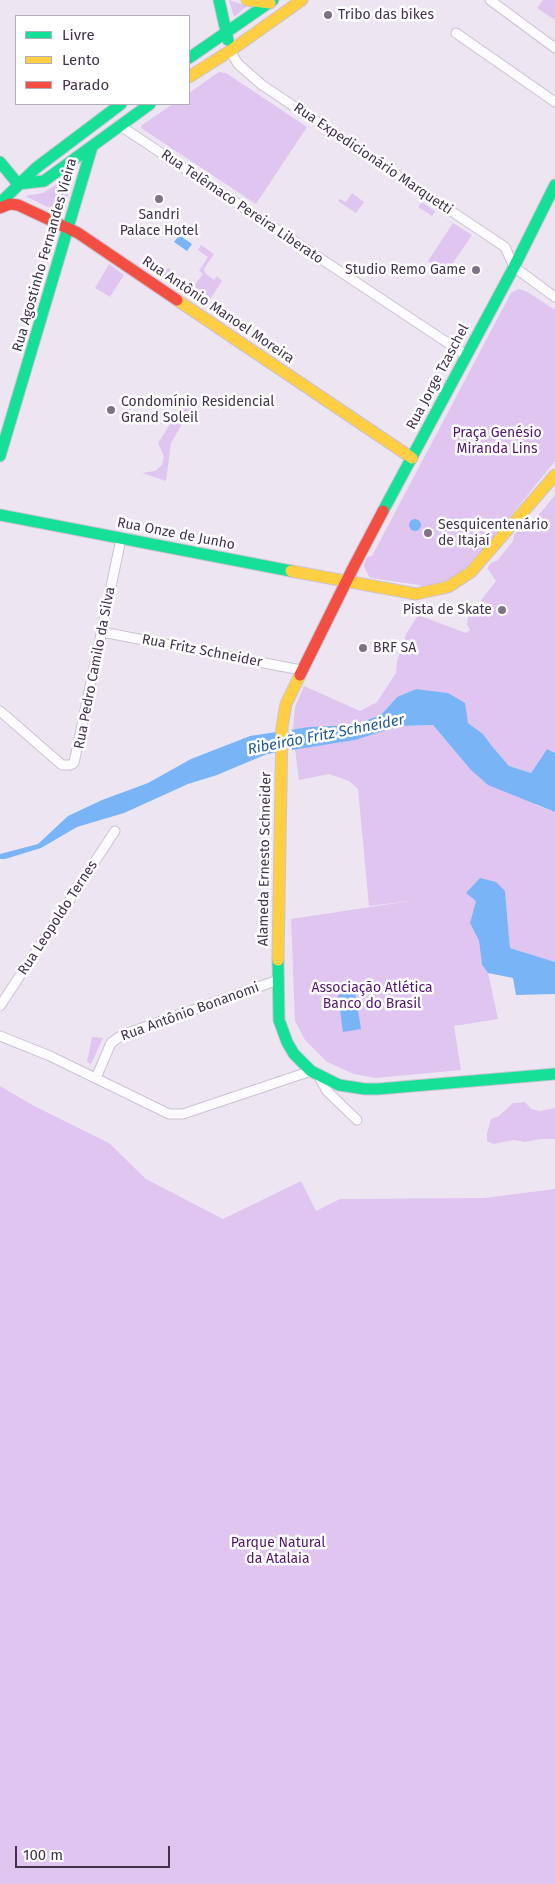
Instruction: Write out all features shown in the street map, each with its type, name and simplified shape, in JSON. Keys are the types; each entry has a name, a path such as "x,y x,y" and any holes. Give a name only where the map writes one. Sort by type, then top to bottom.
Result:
{"main road":[{"path":"219,0 230,51"},
{"path":"248,0 271,1"},
{"path":"190,76 230,51 302,0"},
{"path":"190,57 271,1"},
{"path":"0,203 36,168 121,105"},
{"path":"18,184 44,181 149,105"},
{"name":"Rua Agostinho Fernandes Vieira","path":"0,456 92,147"},
{"path":"0,162 18,184"},
{"name":"Rua Jorge Tzaschel","path":"346,582 514,267 555,185"},
{"name":"Rua Antônio Manoel Moreira","path":"0,208 10,204 18,205 69,228 412,458"},
{"name":"Rua Onze de Junho","path":"0,515 416,594 434,592 462,580 482,562 555,475"},
{"name":"Alameda Ernesto Schneider","path":"315,1074 294,1054 279,1020 282,727 286,704 346,582"},
{"path":"315,1074 339,1085 365,1089 555,1074"}],"street":[{"path":"490,0 555,48"},
{"path":"456,33 555,102"},
{"name":"Rua Expedicionário Marquetti","path":"230,51 238,64 262,84 505,247 514,267"},
{"name":"Rua Telêmaco Pereira Liberato","path":"119,125 466,355"},
{"path":"514,267 555,297"},
{"name":"Rua Pedro Camilo da Silva","path":"0,711 62,764 70,765 74,763 121,539"},
{"name":"Rua Fritz Schneider","path":"102,632 302,670"},
{"name":"Rua Leopoldo Ternes","path":"0,1006 115,830"},
{"name":"Rua Antônio Bonanomi","path":"96,1078 111,1043 122,1035 278,980"},
{"path":"0,1036 27,1045 163,1112 176,1115 315,1074 327,1091 357,1120"}],"green space":[{"path":"229,0 247,6 234,17"},
{"path":"543,0 555,0 555,20 537,8"},
{"path":"219,72 226,73 307,127 256,204 141,128 142,125 172,105 190,105 190,92"},
{"path":"75,172 62,214 25,196 43,193"},
{"path":"352,193 364,202 356,213 338,201 340,199 346,202"},
{"path":"422,202 435,211 432,216 418,207"},
{"path":"453,223 472,235 446,273 428,261"},
{"path":"201,245 214,254 204,269 205,273 214,280 217,276 222,281 205,307 160,276 168,268 183,279 181,281 192,288 203,274 199,271 208,257 198,250"},
{"path":"109,264 124,275 110,297 95,288"},
{"name":"Praça Genésio Miranda Lins","path":"518,289 526,291 555,310 555,461 467,570 447,581 426,586 370,578 364,564 367,557 372,556 511,293"},
{"path":"185,401 192,407 171,443 166,481 142,473 155,471 162,465 164,456 158,443"},
{"path":"555,495 555,753 546,750 531,773 509,766 483,734 468,723 448,693 416,689 397,697 381,715 353,725 293,729 295,707 304,686 360,711 377,702 396,673 397,661 406,634 418,615 466,633 470,630 467,624 468,617 496,581 487,568 492,562 497,561 513,541 514,535 524,524 533,522"},
{"name":"Associação Atlética Banco do Brasil","path":"433,725 470,769 538,806 555,812 555,962 510,948 505,891 476,901 470,923 479,941 482,965 488,973 498,1019 454,1026 461,1070 376,1078 354,1074 327,1062 305,1040 295,1021 291,919 410,901 369,906 358,789 349,781 329,774 299,780 295,749 355,740 400,726"},
{"path":"92,1037 103,1038 91,1064 87,1062"},
{"name":"Parque Natural da Atalaia","path":"0,1086 34,1106 109,1143 146,1179 223,1219 301,1181 316,1211 340,1199 484,1198 555,1189 555,1884 0,1884"},
{"path":"525,1102 531,1109 540,1111 555,1108 555,1139 525,1142 514,1140 493,1144 487,1141 491,1119 499,1116 513,1103"}],"water":[{"path":"179,235 192,244 187,251 174,242"},
{"path":"413,519 417,519 421,525 417,531 413,531 409,527 409,523"},
{"name":"Ribeirão Fritz Schneider","path":"416,689 448,693 465,703 468,723 483,734 509,766 531,773 547,749 555,753 555,812 488,785 470,769 433,725 400,726 355,740 267,754 217,775 188,784 124,813 77,827 41,848 0,859 0,854 38,844 68,816 102,800 148,783 191,759 250,736 309,727 353,725 381,715 397,697"},
{"path":"480,878 496,882 505,891 510,948 555,962 555,994 516,995 513,978 488,973 482,965 479,941 470,923 476,901 466,893"},
{"path":"355,992 361,1029 343,1032 338,995"}],"pier":[{"path":"286,727 292,727 292,752 276,755"}],"traffic: fast":[{"path":"219,0 228,40"},
{"path":"190,57 273,0"},
{"path":"0,203 36,168 120,105"},
{"path":"18,184 44,181 149,105"},
{"path":"0,456 92,147"},
{"path":"0,162 18,184"},
{"path":"383,511 514,267 555,185"},
{"path":"0,515 291,571"},
{"path":"278,960 279,1020 287,1042 294,1054 311,1071 339,1085 378,1089 555,1074"}],"traffic: slow":[{"path":"247,0 270,3"},
{"path":"190,76 230,51 302,0"},
{"path":"177,300 412,458"},
{"path":"291,571 416,594 448,587 471,572 555,475"},
{"path":"278,960 282,727 286,704 300,675"}],"traffic: jam":[{"path":"0,208 10,204 18,205 78,233 177,300"},
{"path":"300,675 383,511"}],"place":[{"name":"Tribo das bikes","path":"328,15"},
{"name":"Sandri Palace Hotel","path":"159,199"},
{"name":"Studio Remo Game","path":"476,270"},
{"name":"Condomínio Residencial Grand Soleil","path":"111,410"},
{"name":"Sesquicentenário de Itajaí","path":"428,533"},
{"name":"Pista de Skate","path":"502,610"},
{"name":"BRF SA","path":"363,648"}]}
